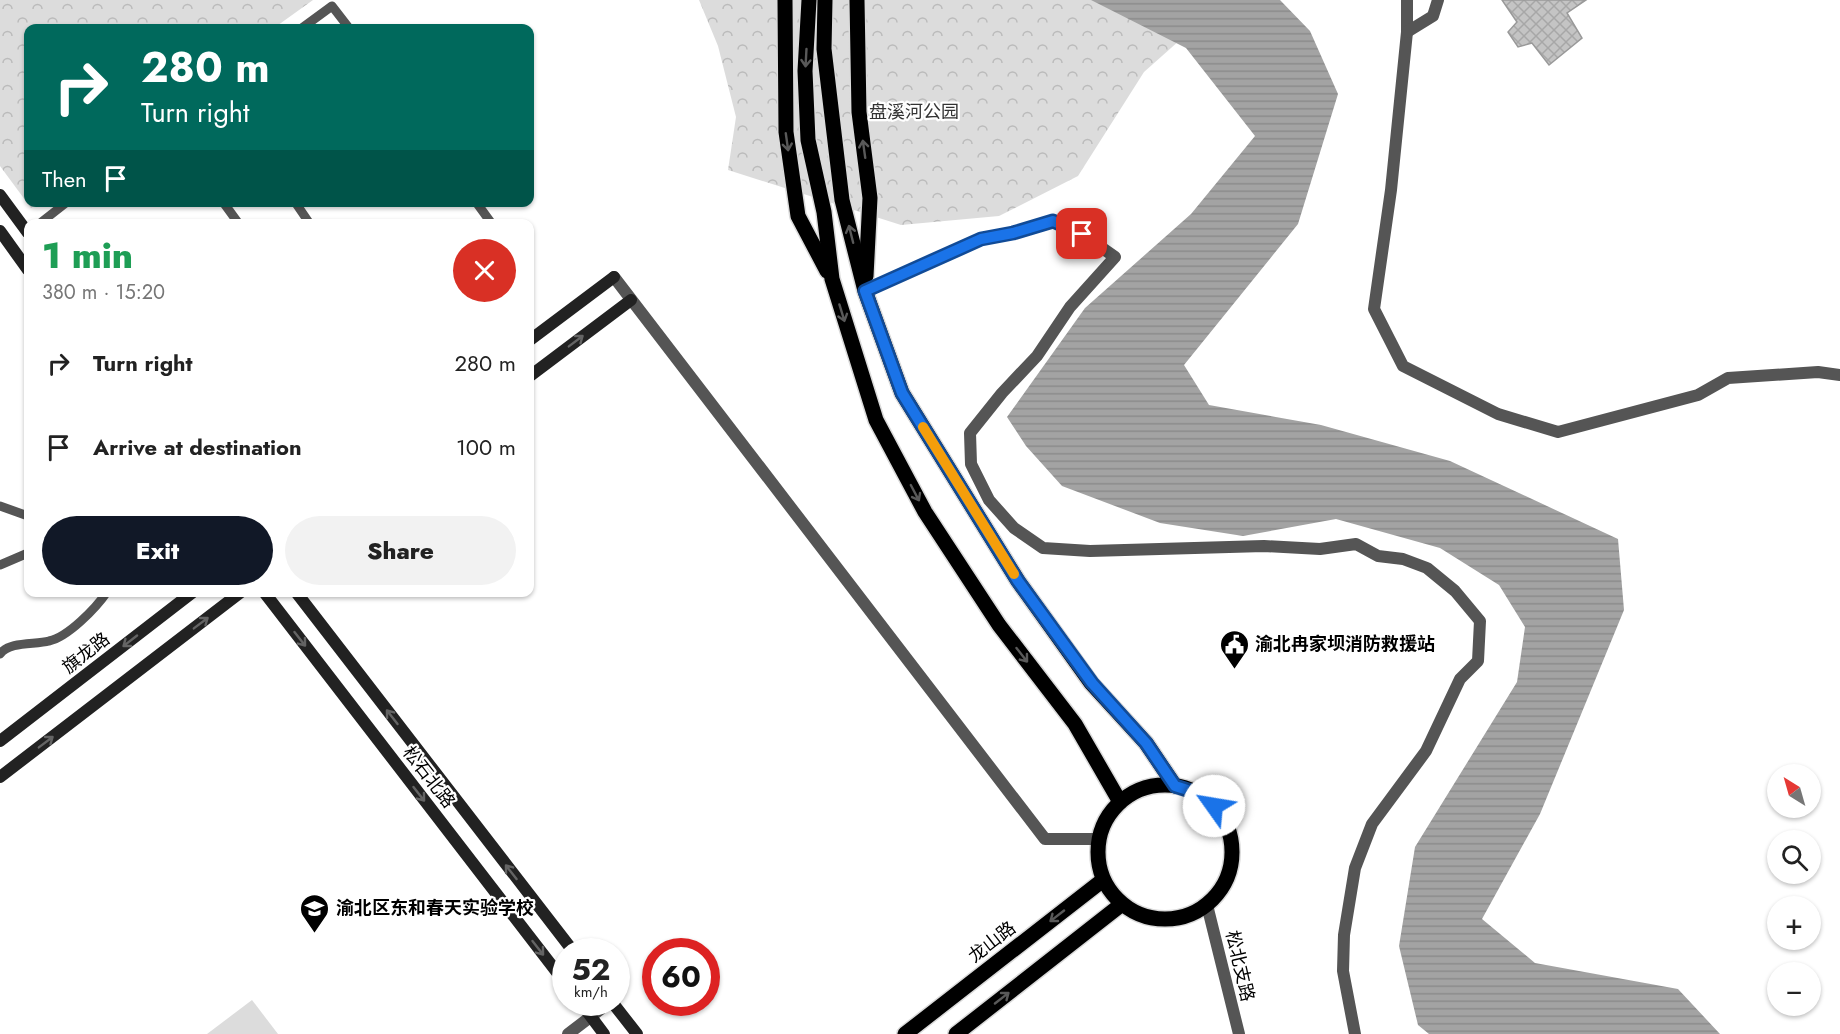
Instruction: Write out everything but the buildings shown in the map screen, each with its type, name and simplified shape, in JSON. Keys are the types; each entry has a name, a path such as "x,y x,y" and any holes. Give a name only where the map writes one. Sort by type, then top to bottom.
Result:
{"main road":[{"path":"786,0 786,132 798,216 832,279"},
{"path":"810,0 806,71 808,140 824,212 832,279 876,420 926,512 999,625 1075,724 1120,802"},
{"path":"825,0 824,49 842,200 865,291 902,393 1018,581 1092,683 1146,743 1175,786"},
{"path":"857,0 859,112 870,198 865,291"},
{"path":"0,195 24,227"},
{"path":"0,231 24,264"},
{"path":"534,337 614,277"},
{"path":"534,373 631,300"},
{"name":"旗龙路","path":"0,741 187,597"},
{"path":"0,777 235,597"},
{"name":"松石北路","path":"268,597 552,966"},
{"name":"松石北路","path":"300,597 563,938"},
{"path":"1156,786 1175,786 1197,793 1214,806 1227,825 1233,846 1231,868 1222,889 1207,905 1186,916 1163,920 1141,916 1122,904 1103,880 1098,860 1099,839 1107,819 1120,802 1137,791 1156,786"},
{"name":"龙山路","path":"905,1034 1103,880"},
{"path":"956,1034 1122,904"},
{"path":"622,1016 637,1034"},
{"path":"591,1017 604,1034"}],"street":[{"path":"1407,0 1407,32 1391,190 1374,309 1403,366 1498,414 1558,432 1698,395 1728,378 1818,372 1840,375"},
{"path":"1407,32 1433,16 1438,0"},
{"path":"865,291 981,239 1013,233 1053,221 1082,234 1115,257 1070,307 1037,356 1002,393 970,433 971,464 989,500 1014,528 1042,548 1054,549 1119,550 1264,546 1320,549 1356,544 1378,556 1402,559 1427,568 1455,591 1480,621 1478,662 1460,679 1426,751 1372,824 1355,868 1344,935 1343,971 1355,1034"},
{"path":"614,277 1045,839 1099,839"},
{"name":"松北支路","path":"1207,905 1239,1034"},
{"path":"568,1034 591,1017"}],"lane":[{"path":"307,24 332,6 346,24"},
{"path":"45,219 61,207"},
{"path":"0,507 24,515"},
{"path":"0,565 24,555"},
{"path":"1,652 17,645 52,641 80,622 102,597"}],"green space":[{"path":"0,0 313,0 280,24 24,24 24,199 0,166"},
{"name":"盘溪河公园","path":"699,0 1225,0 1144,72 1078,176 999,216 901,225 728,170 736,117 718,46"},
{"path":"252,1000 278,1034 207,1034"}],"shaded area":[{"path":"1091,0 1280,0 1310,31 1338,94 1298,224 1184,365 1209,405 1321,425 1450,461 1618,539 1624,610 1540,814 1482,919 1535,963 1678,989 1720,1034 1429,1034 1418,1025 1399,946 1415,847 1517,682 1525,627 1499,585 1440,548 1336,519 1243,536 1160,523 1062,486 1026,446 1007,417 1085,308 1191,214 1255,136 1186,48"}],"slow traffic":[{"path":"923,427 1014,574"}],"place":[{"name":"渝北冉家坝消防救援站","path":"1234,670"},
{"name":"渝北区东和春天实验学校","path":"315,934"}],"route":[{"path":"1082,234 1053,221 1013,233 981,239 865,291 902,393 1018,581 1074,660 1146,743 1175,786 1197,793 1214,806"}]}
